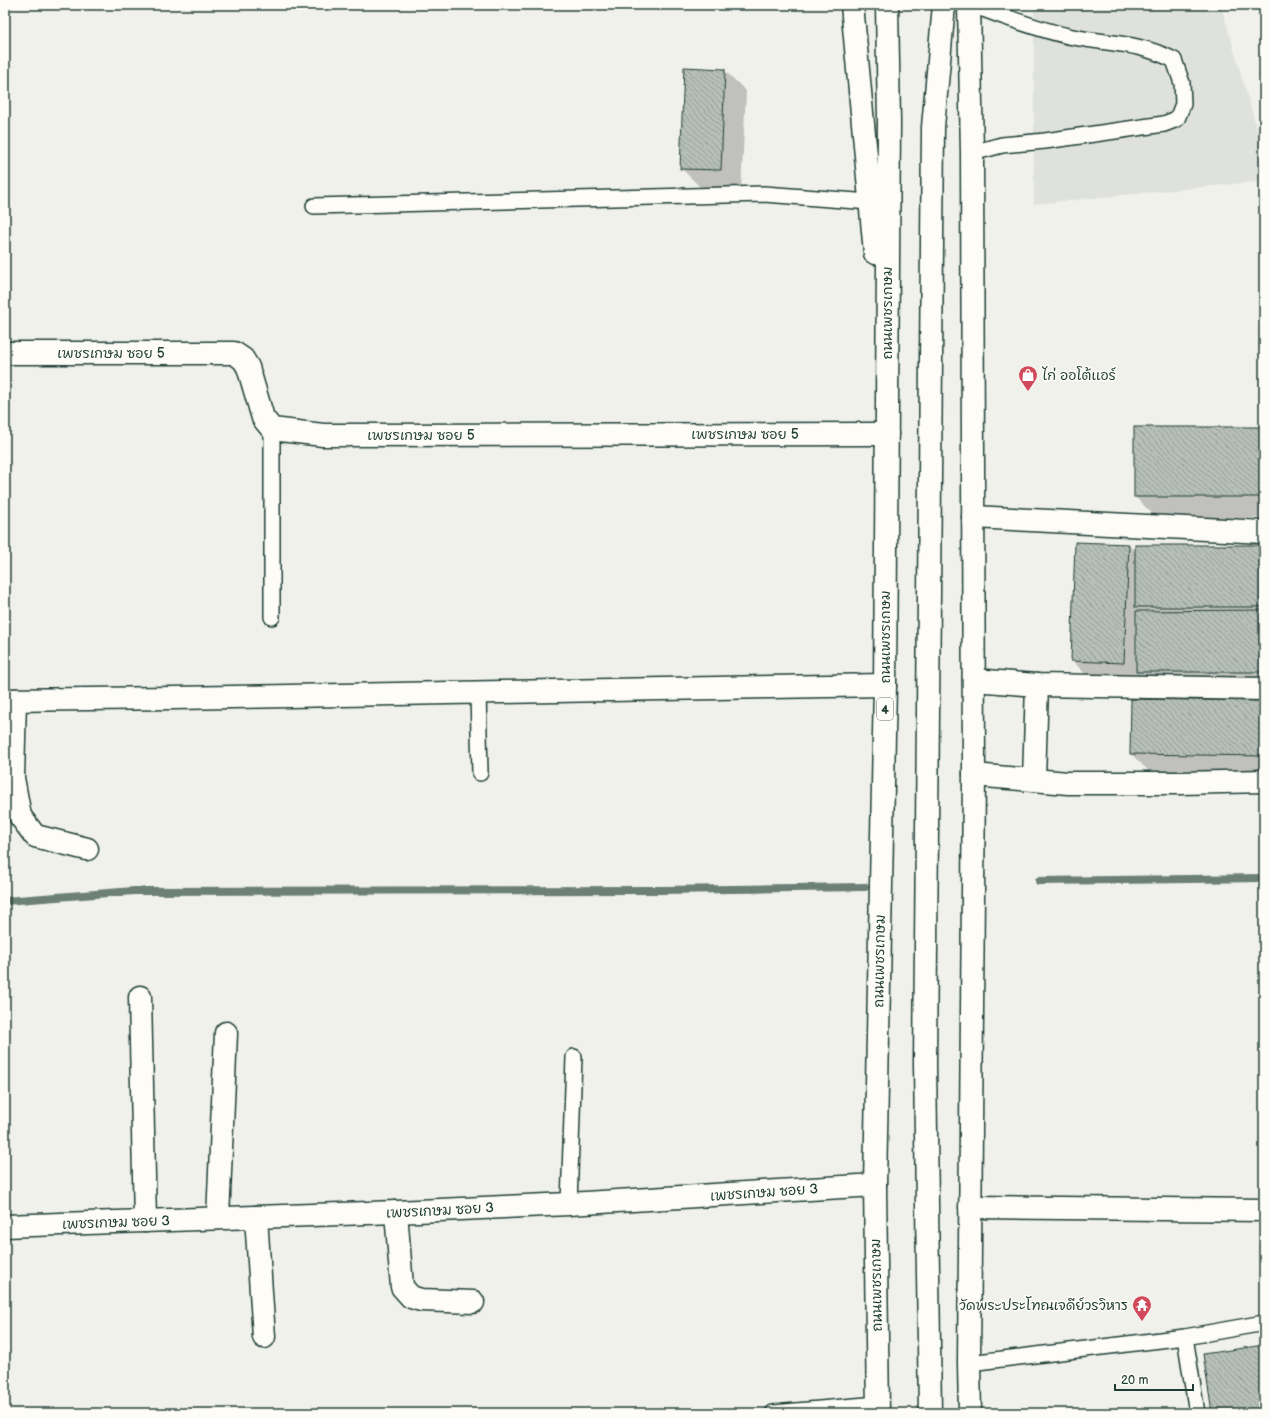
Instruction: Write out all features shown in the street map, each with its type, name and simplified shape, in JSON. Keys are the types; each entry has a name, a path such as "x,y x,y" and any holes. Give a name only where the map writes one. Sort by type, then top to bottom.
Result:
{"main road":[{"path":"852,5 887,380"},
{"name":"ถนนเพชรเกษม","path":"878,1409 875,1185 885,685 888,122 887,5"},
{"path":"930,1413 925,1064 933,127 944,5"},
{"path":"970,5 974,680 969,1363 970,1413"},
{"name":"เพชรเกษม ซอย 5","path":"5,354 234,353 243,358 248,367 263,418 272,429 323,435 886,434"},
{"path":"973,516 1264,532"},
{"path":"974,680 1037,685 1264,689"},
{"path":"87,849 35,836 20,816 13,778 10,700 885,685"},
{"path":"1034,780 1037,685"},
{"path":"974,775 1068,783 1264,781"},
{"path":"140,998 145,1221"},
{"path":"218,1218 226,1033"},
{"name":"เพชรเกษม ซอย 3","path":"5,1226 396,1212 569,1204 875,1185"},
{"path":"970,1207 1264,1210"},
{"path":"396,1212 402,1287 411,1297 422,1300 473,1302"},
{"path":"256,1217 264,1337"}],"lane":[{"path":"970,5 1073,37 1147,49 1164,55 1174,60 1182,83 1183,104 1177,119 1164,124 1045,141 1002,145 972,153"},
{"path":"314,206 764,194 870,202"},
{"path":"272,429 272,617"},
{"path":"478,692 480,773"},
{"path":"569,1204 574,1057"},
{"path":"969,1363 1185,1337 1264,1323"},
{"path":"1185,1337 1197,1413"},
{"path":"773,1413 878,1409"}],"shaded area":[{"path":"1034,5 1221,5 1264,153 1264,181 1034,204"}],"building":[{"path":"684,67 725,69 721,170 680,169"},
{"path":"1134,427 1264,427 1264,497 1134,497"},
{"path":"1075,542 1129,544 1124,663 1071,661"},
{"path":"1135,545 1264,545 1264,607 1135,607"},
{"path":"1264,610 1264,672 1136,672 1136,611"},
{"path":"1131,699 1264,701 1264,756 1130,754"},
{"path":"1264,1345 1264,1413 1212,1413 1203,1354"}],"waterway":[{"path":"1039,881 1264,878"},
{"path":"5,901 134,891 660,890 865,887"}],"place":[{"name":"ไก่ ออโต้แอร์","path":"1028,392"},
{"name":"วัดพระประโทณเจดีย์วรวิหาร","path":"1142,1322"}]}
